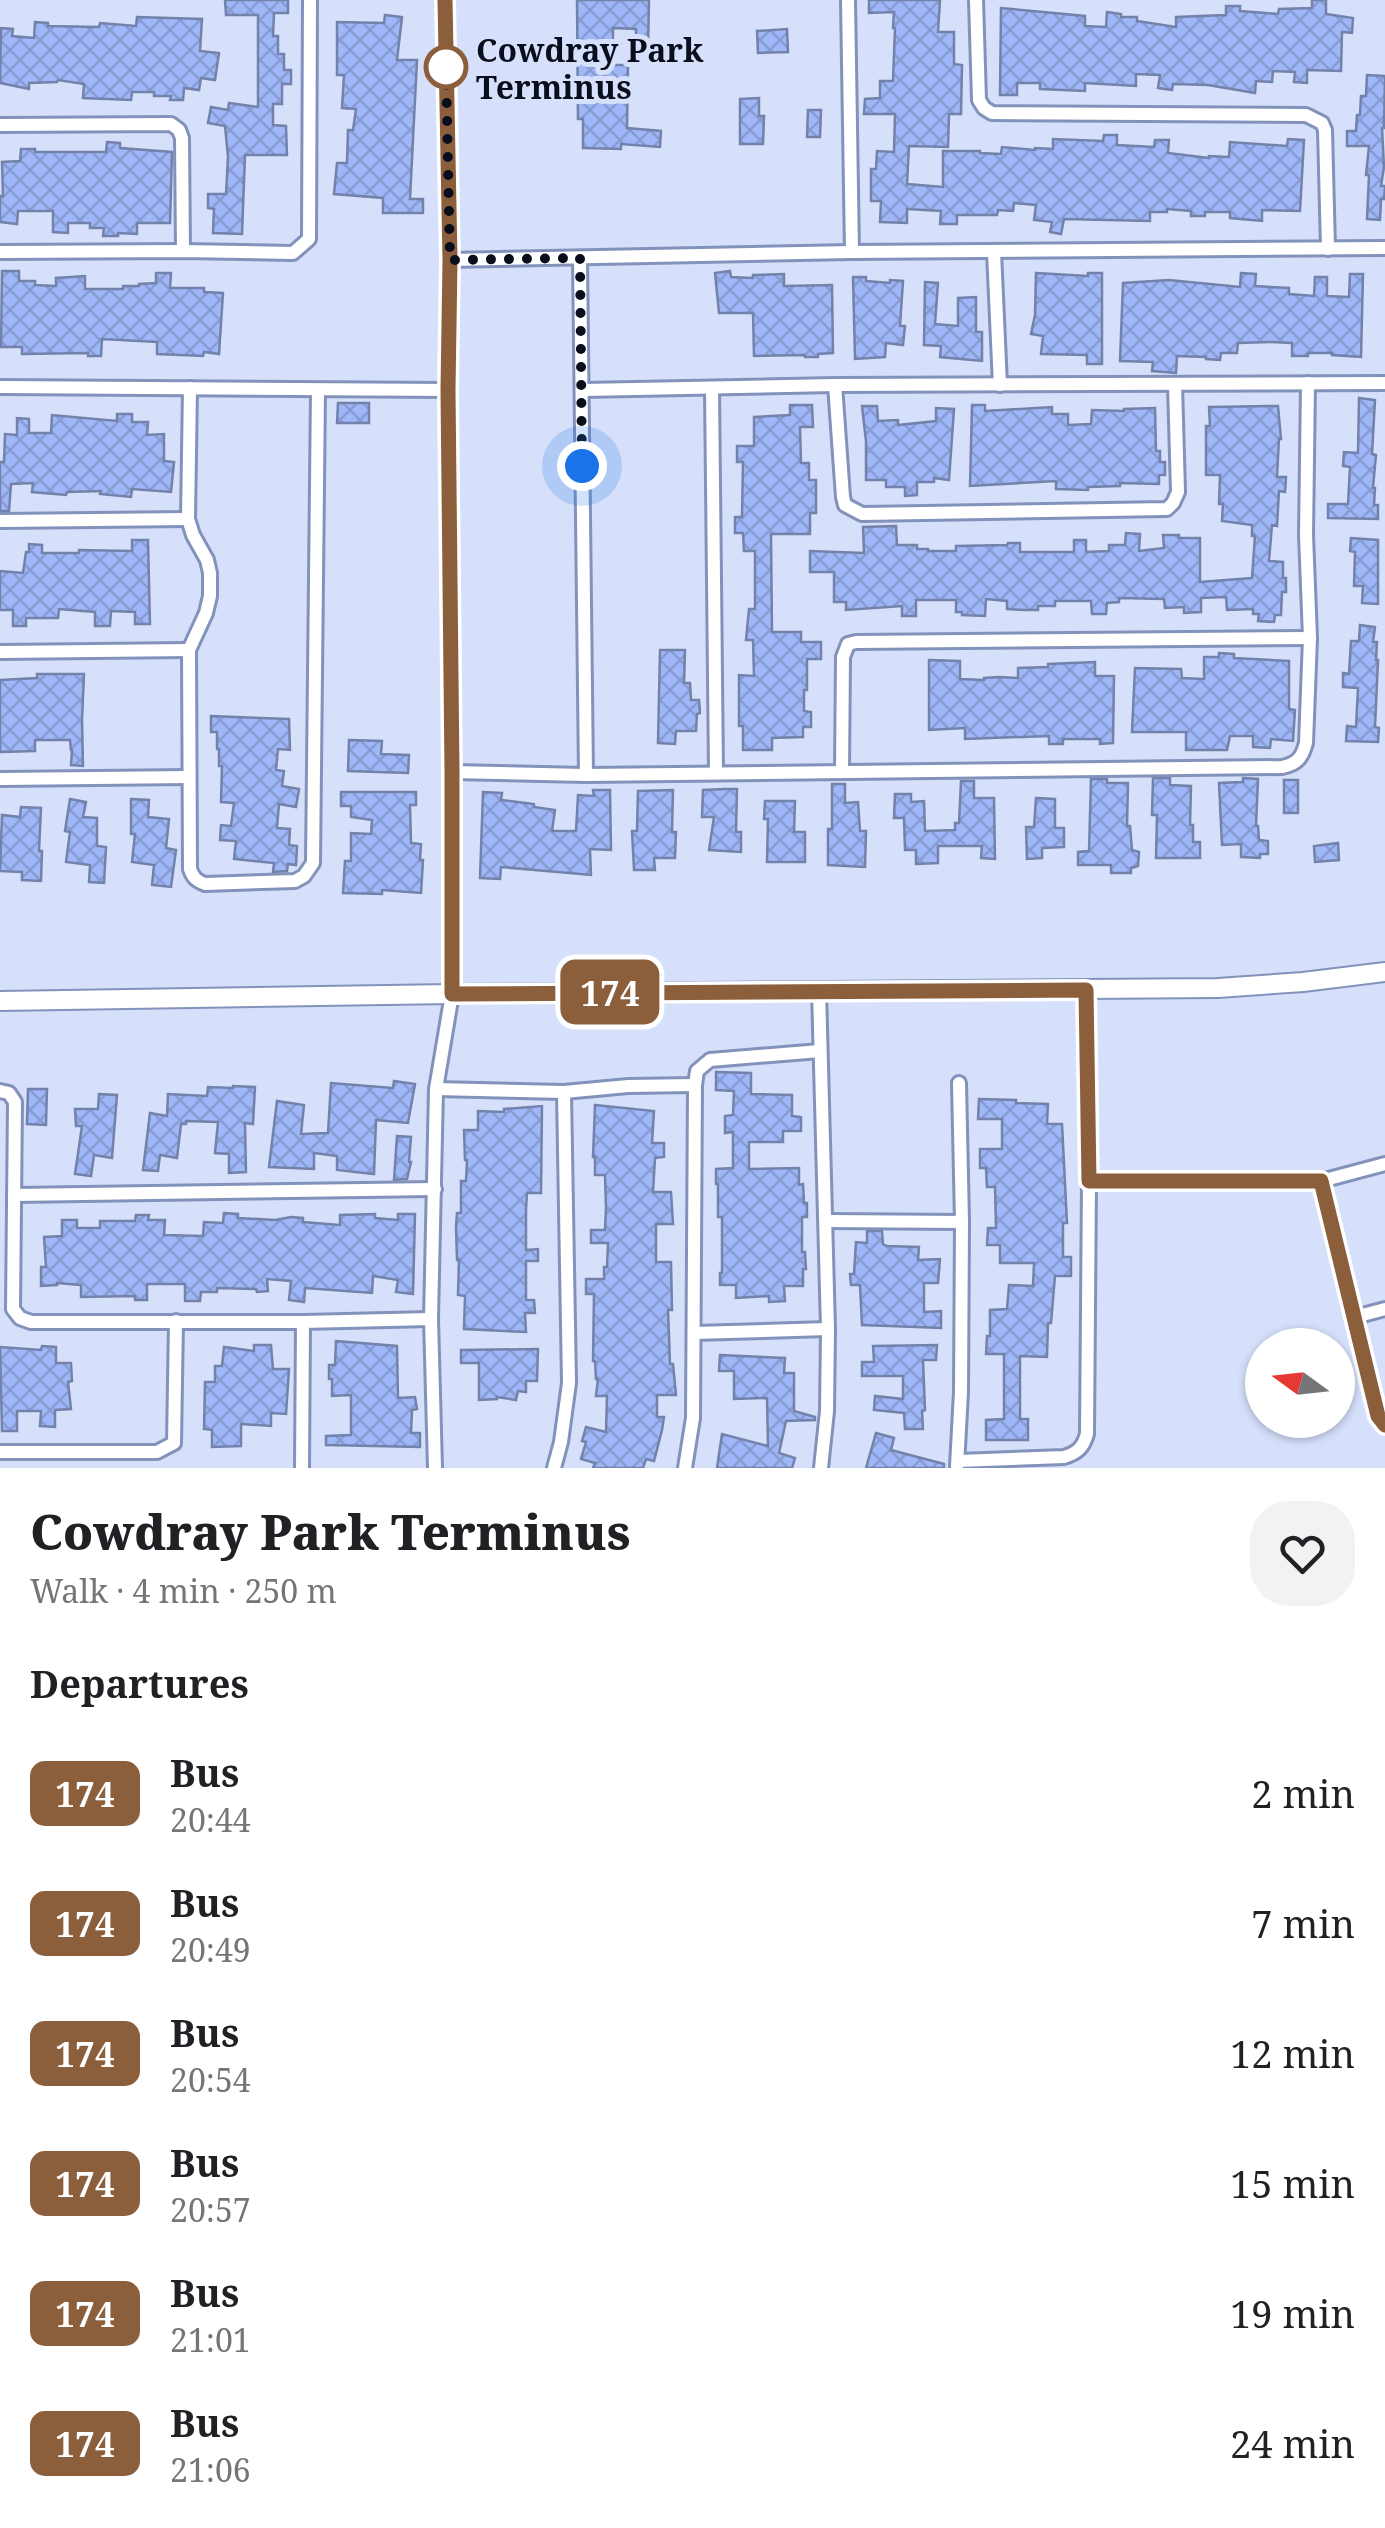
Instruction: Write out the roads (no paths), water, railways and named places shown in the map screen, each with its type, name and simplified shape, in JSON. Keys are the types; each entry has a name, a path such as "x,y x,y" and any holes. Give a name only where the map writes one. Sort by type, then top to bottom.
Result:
{"street":[{"path":"0,252 293,253 309,239 310,0"},
{"path":"435,1468 431,1319 436,1089 452,994 450,260 445,0"},
{"path":"848,0 852,252"},
{"path":"976,0 980,100 992,113 1306,115 1322,122 1328,249"},
{"path":"0,124 171,124 182,138 183,251"},
{"path":"450,260 1385,248"},
{"path":"994,252 1000,385"},
{"path":"580,258 586,775"},
{"path":"452,772 586,775 1294,765 1306,743 1310,638 1306,535 1308,383"},
{"path":"583,390 1385,383"},
{"path":"835,385 843,497 850,509 862,514 1167,509 1178,492 1175,385"},
{"path":"0,387 448,390"},
{"path":"190,388 188,519 207,560 210,596 189,650 190,868 192,876 206,884 295,881 313,862 318,390"},
{"path":"712,388 716,773"},
{"path":"0,521 188,519"},
{"path":"842,772 843,657 848,644 1310,638"},
{"path":"0,652 189,650"},
{"path":"0,779 189,777"},
{"path":"0,1001 1218,988 1385,972"},
{"path":"818,990 828,1329 828,1411 820,1468"},
{"path":"960,1083 962,1392 958,1464 1075,1454 1087,1434 1086,990"},
{"path":"685,1468 693,1418 697,1071 710,1060 820,1051"},
{"path":"436,1089 564,1092 694,1085"},
{"path":"0,1091 9,1092 15,1102 14,1309 20,1318 32,1322 431,1319"},
{"path":"554,1468 569,1383 564,1092"},
{"path":"1089,1181 1321,1181 1385,1164"},
{"path":"1321,1181 1378,1416 1385,1425"},
{"path":"14,1196 434,1190"},
{"path":"826,1221 962,1222"},
{"path":"1355,1317 1385,1309"},
{"path":"0,1452 157,1452 174,1443 176,1322"},
{"path":"302,1468 303,1322"},
{"path":"694,1333 828,1329"},
{"path":"32,1452 32,1468"}],"place":[{"name":"Cowdray Park Terminus","path":"446,67"}]}
